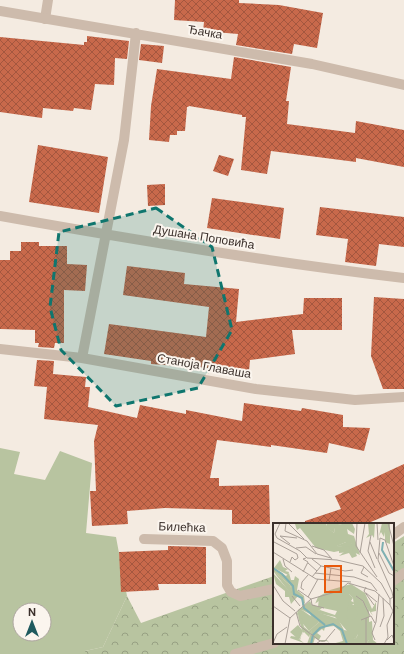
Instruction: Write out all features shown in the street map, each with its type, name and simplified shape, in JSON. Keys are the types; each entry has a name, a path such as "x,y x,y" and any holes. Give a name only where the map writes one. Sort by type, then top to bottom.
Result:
{"street":[{"path":"44,19 48,0"},
{"name":"Ђачка","path":"0,11 312,64 404,85"},
{"path":"82,358 124,140 136,33"},
{"name":"Душана Поповића","path":"0,216 106,235 280,262 404,278"},
{"name":"Станоја Главаша","path":"0,349 82,358 256,389 355,400 404,397"},
{"path":"394,534 404,527"},
{"name":"Билећка","path":"144,539 213,541 222,548 226,561 226,585 231,592 240,596 273,589"},
{"path":"394,580 404,573"},
{"path":"235,654 273,643"}],"highlighted area":[{"path":"156,208 212,247 232,330 198,388 116,406 61,350 50,307 59,232"}],"green space":[{"path":"0,448 20,452 14,474 45,480 60,451 92,463 86,533 116,537 127,596 103,647 85,651 85,654 0,654"},
{"path":"404,536 404,654 85,654 85,651 103,647 127,596 141,623 273,576 273,644 394,644 394,542"}],"building":[{"path":"175,0 239,0 239,3 279,5 323,13 317,48 294,44 292,54 236,45 238,34 203,31 204,22 174,20"},
{"path":"87,36 129,41 127,59 115,58 114,85 95,84 91,110 74,108 73,111 43,108 42,118 0,112 0,37 84,45 84,42 87,42"},
{"path":"141,44 164,46 162,63 139,60"},
{"path":"234,57 291,67 286,101 289,101 287,124 355,133 356,121 404,130 404,167 356,158 356,162 271,151 267,174 241,170 246,117 242,117 242,115 189,106 187,107 185,131 177,131 177,135 170,135 169,142 149,140 151,106 157,69 231,79"},
{"path":"38,145 108,157 99,213 29,202"},
{"path":"219,155 234,159 228,176 213,171"},
{"path":"165,184 165,205 148,206 147,185"},
{"path":"212,198 284,208 280,239 207,228"},
{"path":"320,207 404,217 404,247 379,244 376,266 345,262 348,239 316,235"},
{"path":"21,242 39,242 39,246 67,246 67,264 87,265 85,291 64,290 64,343 55,343 54,348 38,347 39,343 35,343 35,330 0,329 0,260 10,260 10,251 21,251"},
{"path":"127,266 185,273 184,284 239,289 236,322 303,314 304,298 342,298 342,330 292,330 295,354 250,360 249,371 151,364 151,361 104,354 109,324 206,337 209,307 123,295"},
{"path":"374,297 404,299 404,389 383,389 371,356"},
{"path":"37,360 54,361 53,374 86,377 85,387 90,387 88,407 137,418 140,405 186,414 186,410 242,421 244,403 301,411 302,408 343,415 343,427 370,428 364,451 329,443 327,453 271,445 271,447 217,440 210,478 219,478 219,486 269,485 270,524 232,524 232,510 165,508 127,511 128,524 92,526 90,491 96,491 94,441 98,425 44,419 47,387 34,386"},
{"path":"404,464 404,508 368,523 305,523 305,521 341,509 335,496"},
{"path":"168,546 206,547 206,584 158,584 159,590 121,592 119,552 168,550"}]}
